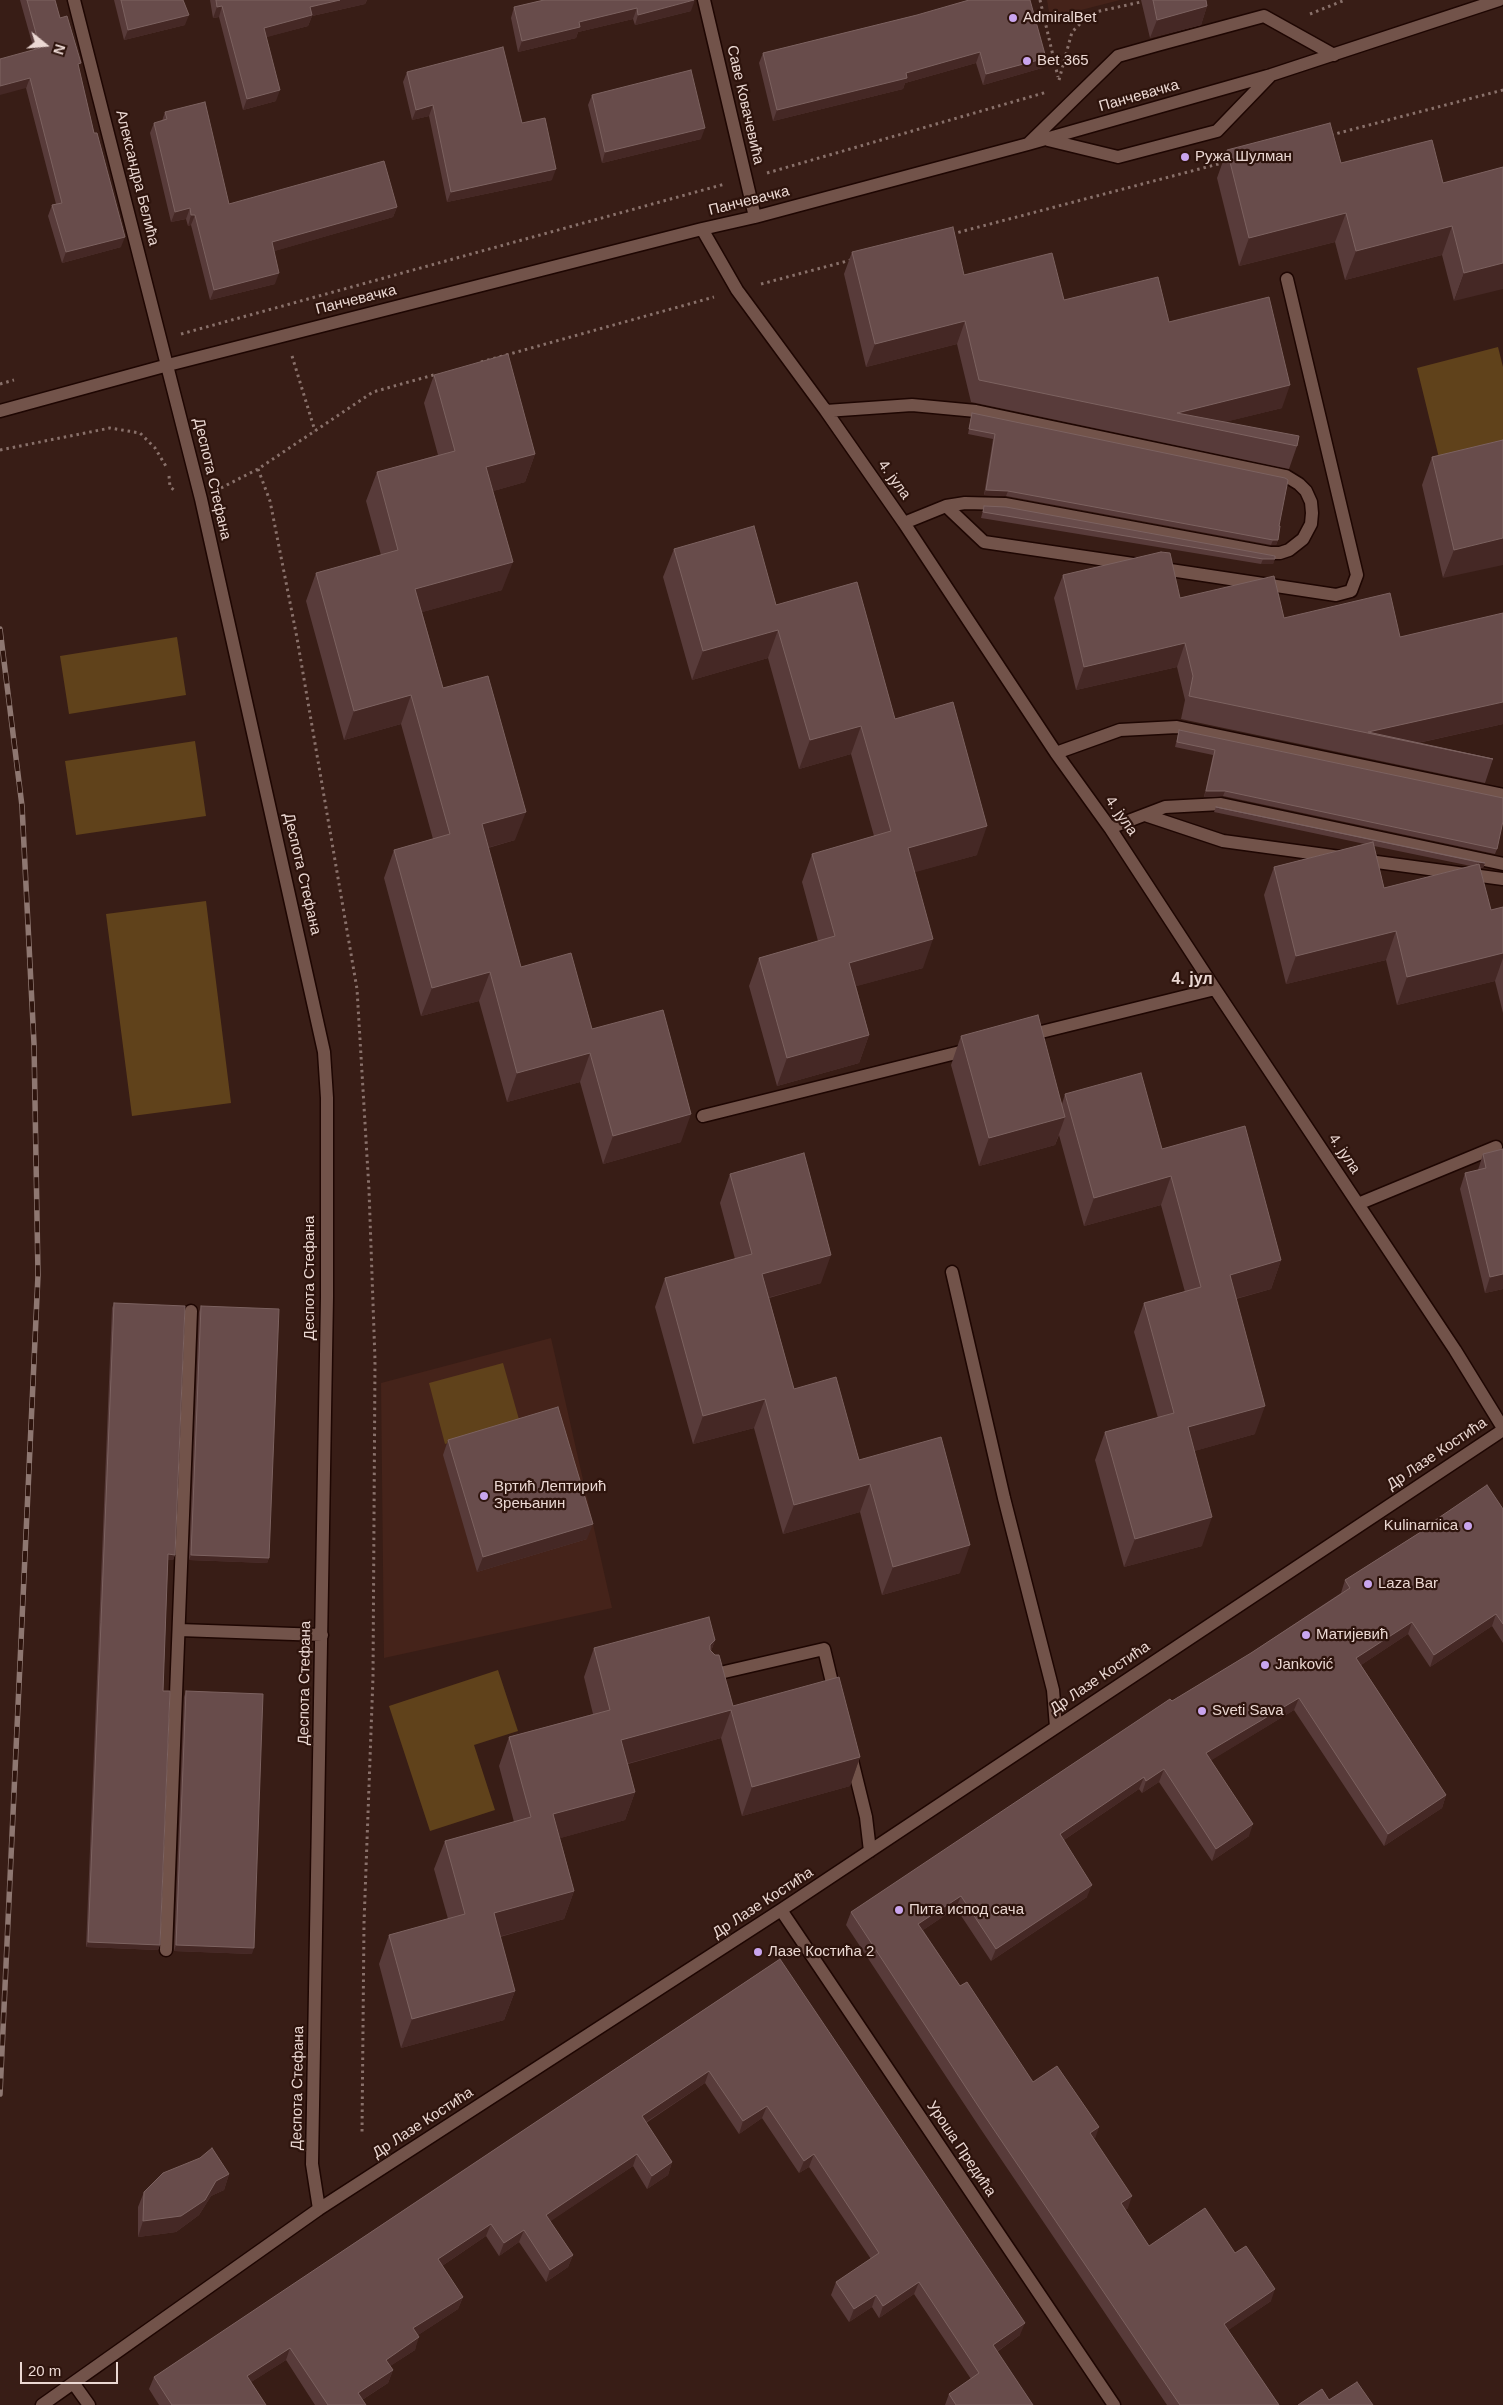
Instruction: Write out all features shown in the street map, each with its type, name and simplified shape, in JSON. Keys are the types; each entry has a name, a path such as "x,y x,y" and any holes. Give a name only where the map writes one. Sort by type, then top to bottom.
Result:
{"street":[{"name":"Александра Белића","path":"74,0 168,365"},
{"name":"Саве Ковачевића","path":"704,0 755,218"},
{"name":"Панчевачка","path":"0,411 168,365 702,229 755,218 1028,144 1271,75 1499,0"},
{"path":"1028,144 1118,56 1264,16 1334,55"},
{"path":"1045,139 1118,156 1217,131 1271,75"},
{"name":"4. јула","path":"702,229 737,290 826,411 904,523 1056,754 1110,828 1215,990 1455,1350 1503,1429"},
{"path":"946,506 984,542 1336,596 1351,591 1357,575 1287,279"},
{"name":"Деспота Стефана","path":"168,365 208,528 324,1052 327,1125 327,1297 312,2164 319,2209"},
{"path":"826,411 912,405 976,411 1286,476 1306,491 1311,502 1312,513 1311,524 1303,539 1289,550 1270,553 1005,504 965,503 946,506 904,523"},
{"path":"1056,754 1120,730 1177,727 1503,795"},
{"path":"1110,828 1165,807 1221,804 1503,864"},
{"path":"1145,815 1223,841 1503,879"},
{"path":"1012,1040 1215,990"},
{"path":"703,1116 983,1047"},
{"path":"1358,1204 1496,1147"},
{"path":"952,1272 1004,1498 1053,1690 1056,1727"},
{"path":"166,1950 191,1311"},
{"name":"Др Лазе Костића","path":"42,2405 319,2209 781,1910 1503,1429"},
{"path":"179,1630 322,1635"},
{"path":"707,1676 824,1648 838,1705"},
{"path":"847,1742 866,1817 870,1851"},
{"name":"Уроша Предића","path":"781,1910 1109,2403"},
{"path":"74,2384 89,2405"}],"path":[{"path":"1040,0 1058,80 1066,105"},
{"path":"162,339 746,179 1047,92 1058,80 1072,32 1091,14 1150,0"},
{"path":"278,307 315,431"},
{"path":"0,384 18,379"}],"shaded area":[{"path":"1047,0 1120,0 1050,18"},
{"path":"1498,347 1503,367 1503,450 1441,466 1417,368"},
{"path":"177,637 186,695 69,714 60,656"},
{"path":"195,741 206,816 76,835 65,761"},
{"path":"206,901 231,1103 132,1116 106,914"},
{"name":"Вртић Лептирић Зрењанин","path":"551,1338 612,1608 384,1658 381,1383"},
{"path":"503,1363 520,1423 445,1444 429,1383"},
{"path":"498,1670 518,1731 474,1745 495,1810 430,1831 389,1706"}],"building":[{"path":"27,0 55,0 60,18 67,16 81,63 78,64 94,133 97,133 125,237 66,252 52,205 62,203 30,78 0,86 0,59 40,48"},
{"path":"121,0 183,0 189,15 128,30"},
{"path":"216,0 340,0 310,7 312,15 264,28 280,90 247,99 222,6 217,7"},
{"path":"544,0 694,0 638,15 637,8 579,22 580,27 522,41 514,7"},
{"path":"969,0 1030,0 1046,58 986,74 980,52 906,73 907,78 777,110 763,53 917,15"},
{"path":"1153,0 1206,0 1207,6 1157,20"},
{"path":"503,47 522,123 545,118 556,169 451,192 433,105 416,110 407,72"},
{"path":"691,70 705,128 605,152 592,95"},
{"path":"205,102 229,204 384,161 397,207 272,242 279,273 214,290 195,215 191,215 190,208 175,212 154,123 167,119 165,112"},
{"path":"1330,123 1341,163 1432,140 1443,183 1503,167 1503,263 1464,273 1452,226 1356,251 1346,213 1249,238 1227,150"},
{"path":"953,227 964,275 1052,253 1064,300 1158,277 1169,322 1269,297 1290,385 1177,413 1299,436 1297,446 979,380 965,321 875,344 852,252"},
{"path":"508,354 535,454 486,467 513,562 415,589 443,688 488,676 526,812 482,824 521,967 571,953 592,1029 663,1010 691,1114 613,1136 590,1053 517,1073 490,972 432,988 394,850 450,834 411,695 354,711 316,573 398,550 377,472 455,451 434,375"},
{"path":"972,413 1285,478 1288,480 1278,540 1008,491 986,490 995,434 969,429"},
{"path":"1503,440 1503,538 1454,550 1432,457"},
{"path":"984,506 1006,507 1275,556 1275,559 1263,559 983,512"},
{"path":"754,526 776,605 857,582 895,719 953,702 987,826 908,848 933,939 849,963 869,1035 787,1058 759,958 835,936 812,854 891,831 861,726 810,740 778,630 703,651 674,549"},
{"path":"1161,552 1170,553 1180,598 1274,576 1284,618 1390,593 1400,637 1503,613 1503,702 1368,732 1493,759 1189,696 1193,676 1185,643 1084,667 1063,575"},
{"path":"1179,730 1503,798 1503,821 1497,849 1225,791 1206,791 1215,750 1177,742"},
{"path":"1216,807 1485,863 1478,862"},
{"path":"1373,842 1384,888 1479,864 1491,910 1503,907 1503,953 1407,977 1396,931 1296,956 1274,867"},
{"path":"1038,1015 1065,1117 989,1138 961,1036"},
{"path":"1141,1073 1162,1149 1245,1126 1281,1260 1230,1275 1265,1406 1188,1427 1212,1517 1135,1539 1105,1432 1174,1413 1144,1303 1201,1287 1171,1176 1094,1198 1065,1094"},
{"path":"1503,1149 1503,1274 1490,1277 1465,1173 1486,1168 1483,1154"},
{"path":"804,1153 831,1255 762,1274 794,1389 836,1377 859,1460 941,1437 970,1545 893,1567 870,1484 794,1505 765,1399 703,1416 665,1278 752,1254 730,1174"},
{"path":"114,1303 185,1306 175,1555 168,1554 163,1691 170,1691 160,1945 88,1942"},
{"path":"201,1306 279,1309 269,1558 191,1555"},
{"path":"558,1407 593,1524 483,1557 448,1440"},
{"path":"1487,1485 1503,1509 1503,1624 1496,1614 1434,1655 1412,1622 1356,1658 1446,1795 1388,1834 1299,1698 1206,1753 1253,1824 1216,1849 1164,1769 1146,1781 1144,1777 1060,1834 1092,1885 996,1949 961,1896 918,1924 960,1986 967,1982 1033,2082 1057,2066 1099,2127 1090,2133 1132,2196 1121,2203 1149,2246 1205,2208 1235,2253 1246,2246 1275,2289 1224,2324 1279,2405 1180,2405 984,2115 851,1912 1170,1699 1172,1701 1251,1653 1350,1588 1345,1580 1435,1523 1434,1521"},
{"path":"709,1617 715,1640 710,1645 710,1650 715,1655 719,1655 733,1706 839,1677 860,1757 752,1787 731,1710 621,1740 635,1792 553,1814 574,1891 494,1913 515,1991 412,2019 389,1935 465,1914 445,1841 531,1817 509,1737 610,1710 594,1648"},
{"path":"186,1691 263,1694 254,1948 176,1945"},
{"path":"780,1959 1025,2323 993,2345 1033,2405 956,2405 949,2394 979,2373 919,2282 883,2306 876,2295 854,2309 836,2282 879,2253 814,2154 804,2161 767,2106 743,2121 709,2071 642,2116 672,2162 652,2176 637,2154 546,2215 573,2255 550,2270 524,2230 504,2243 491,2224 438,2259 463,2297 413,2328 419,2337 386,2360 393,2370 358,2393 366,2405 328,2405 290,2348 247,2376 266,2405 172,2405 154,2377"},
{"path":"212,2148 229,2174 216,2181 205,2200 181,2216 143,2221 144,2192 163,2173 200,2158"},
{"path":"1357,2382 1373,2405 1298,2405 1322,2389 1329,2400"}],"railway":[{"path":"0,629 22,806 34,1044 38,1275 0,2094"}],"place":[{"name":"AdmiralBet","path":"1013,18"},
{"name":"Bet 365","path":"1027,61"},
{"name":"Ружа Шулман","path":"1185,157"},
{"name":"Вртић Лептирић Зрењанин","path":"484,1496"},
{"name":"Kulinarnica","path":"1468,1526"},
{"name":"Laza Bar","path":"1368,1584"},
{"name":"Матијевић","path":"1306,1635"},
{"name":"Janković","path":"1265,1665"},
{"name":"Sveti Sava","path":"1202,1711"},
{"name":"Пита испод сача","path":"899,1910"},
{"name":"Лазе Костића 2","path":"758,1952"}],"district":[{"name":"4. јул","path":"1192,980"}]}
